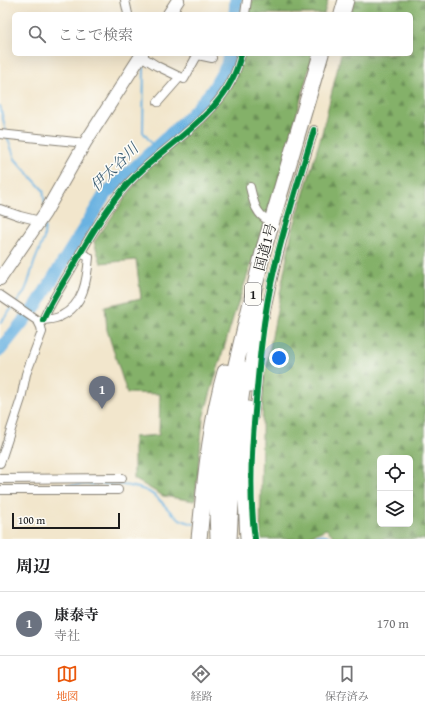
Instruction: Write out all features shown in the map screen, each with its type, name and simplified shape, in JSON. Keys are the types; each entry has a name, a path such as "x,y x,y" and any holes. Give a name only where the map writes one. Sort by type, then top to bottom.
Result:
{"highway":[{"path":"333,12 336,0"},
{"path":"343,12 346,0"},
{"name":"国道1号","path":"218,539 217,512 221,447 230,390 264,248 320,56"},
{"name":"国道1号","path":"228,539 234,448 240,398 251,332 279,218 328,56"},
{"path":"199,539 211,435 218,396 264,248"},
{"path":"248,539 245,478 246,443 260,291"}],"street":[{"path":"125,0 128,12"},
{"path":"170,12 178,0"},
{"path":"245,12 247,0"},
{"path":"0,279 40,221 84,143 141,56"},
{"path":"143,56 157,66 184,79 197,56"},
{"path":"205,56 212,58"},
{"path":"39,321 96,226 120,193 139,171 209,112 220,99 232,80 240,56"},
{"path":"158,102 180,77"},
{"path":"255,539 251,467 264,316 285,224 314,130"},
{"path":"0,134 84,143"},
{"path":"250,187 258,211 262,217 268,220"},
{"path":"0,209 40,221"},
{"path":"39,321 60,317 69,311 83,292 88,278 89,257 80,253"},
{"path":"0,295 39,321 41,327 40,339 26,374 21,399 0,463"},
{"path":"0,479 122,478"},
{"path":"0,490 118,490"}],"green space":[{"path":"252,0 328,0 325,12 249,12"},
{"path":"354,0 425,0 425,539 337,539 326,529 303,539 260,539 263,384 291,236 322,133 341,56 413,56 413,12 351,12"},
{"path":"237,56 312,56 276,191 233,318 203,418 195,501 163,496 134,479 134,437 159,435 160,394 127,393 107,330 105,306 141,298 136,260 101,263 94,242 147,167 197,123 232,75"}],"waterway":[{"name":"伊太谷川","path":"235,12 236,0"},
{"name":"伊太谷川","path":"0,350 38,303 104,196 190,116 212,91 227,65 229,56"},
{"path":"144,63 143,132 155,148"},
{"path":"0,106 6,132"},
{"path":"7,136 15,159 43,190 45,204"},
{"path":"16,303 24,293 28,283 44,238 45,222"},
{"path":"0,323 13,307"},
{"path":"51,486 101,484 139,488 154,495 179,518 194,524"},
{"path":"310,539 319,535 327,535 333,539"}],"cycle path":[{"path":"43,320 55,296 87,242 113,202 135,176 207,114 222,96 234,76 240,56"},
{"path":"255,539 251,491 252,460 258,376 264,322 278,252 314,130"}],"place":[{"name":"康泰寺","path":"102,409"}]}
